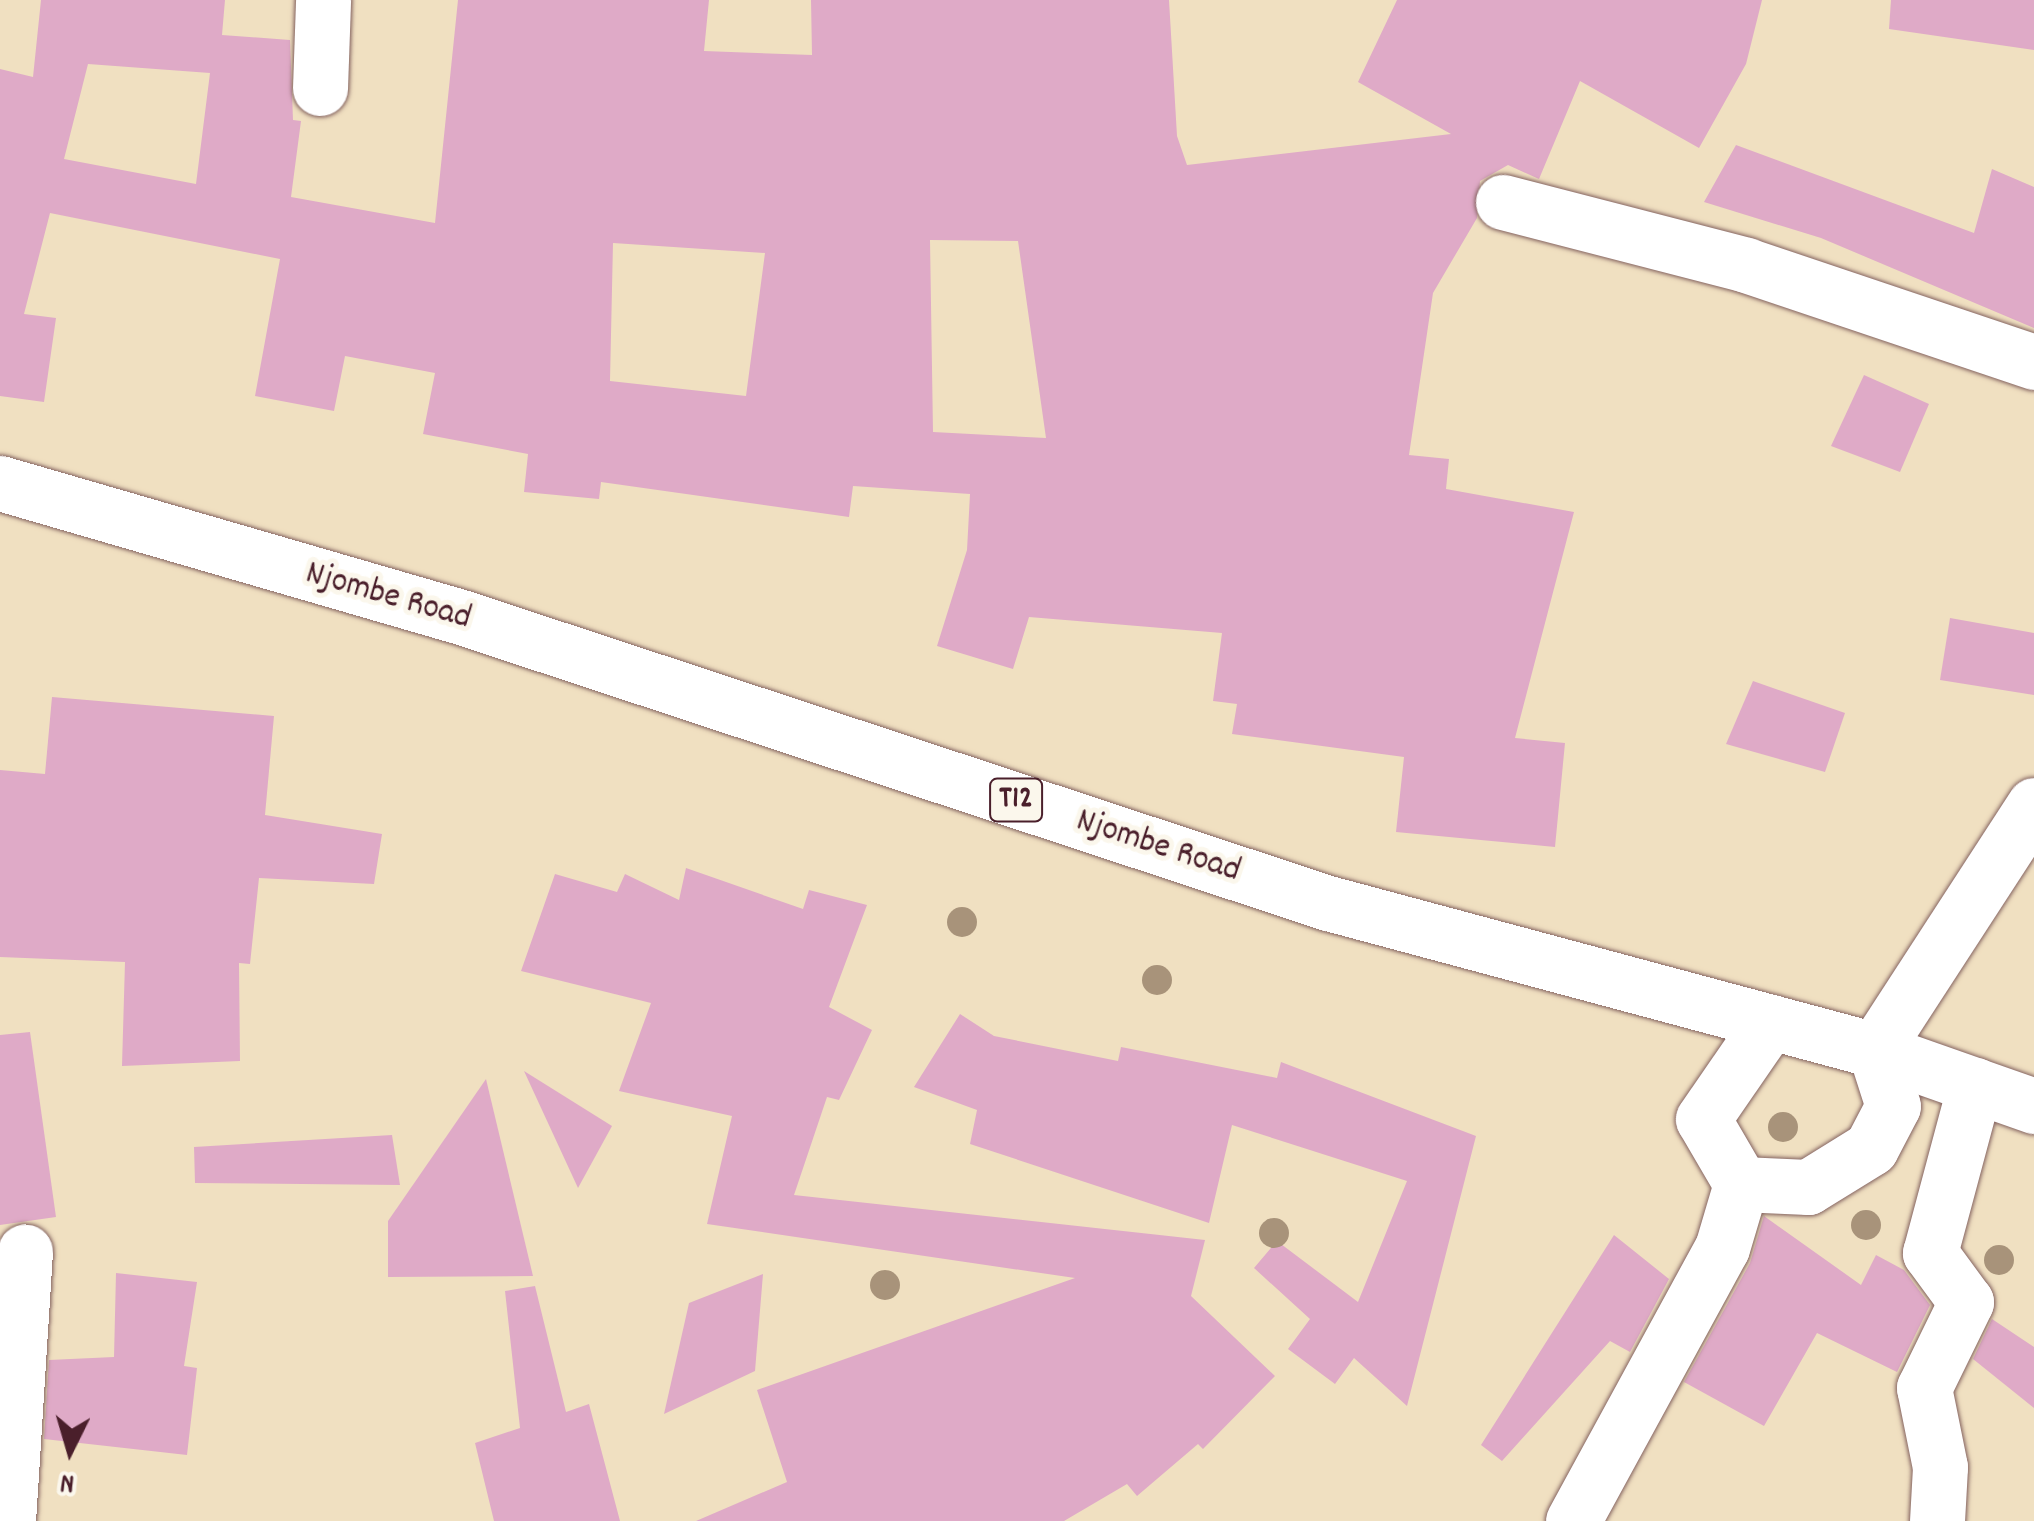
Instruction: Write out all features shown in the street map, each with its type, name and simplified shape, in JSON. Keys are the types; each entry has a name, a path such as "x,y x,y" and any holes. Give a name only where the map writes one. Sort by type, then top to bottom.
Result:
{"main road":[{"path":"320,88 323,0"},
{"path":"1503,202 1746,265 2034,362"},
{"name":"Njombe Road","path":"0,483 454,615 1328,902 1875,1050 2034,1106"},
{"path":"1741,1184 1808,1187 1871,1148 1894,1106 1875,1050 2034,805"},
{"path":"1574,1521 1722,1248 1741,1184 1702,1119 1770,1022"},
{"path":"1937,1521 1940,1467 1924,1388 1966,1302 1930,1253 1974,1085"},
{"path":"8,1521 25,1252"}],"building":[{"path":"41,0 225,0 222,35 290,40 293,120 301,121 291,197 435,223 458,0 709,0 704,51 812,55 811,0 1169,0 1177,136 1187,165 1451,134 1358,82 1397,0 1762,0 1746,64 1699,148 1580,81 1539,179 1508,165 1480,181 1477,218 1433,293 1409,455 1449,459 1446,489 1574,512 1515,738 1565,743 1555,847 1396,832 1404,757 1232,734 1237,704 1213,701 1222,633 1029,617 1013,669 937,646 967,550 970,494 853,486 849,517 601,482 599,499 524,492 528,454 423,434 435,373 345,356 334,411 255,396 280,259 50,213 24,314 56,318 44,402 0,396 0,69 33,77","holes":["88,64 210,73 196,184 64,159","930,240 1018,241 1046,438 933,432","613,243 765,253 746,396 610,381"]},
{"path":"1891,0 2034,0 2034,50 1889,29"},
{"path":"1736,145 1974,233 1992,169 2034,187 2034,328 1821,238 1704,202"},
{"path":"1864,375 1929,404 1900,472 1831,446"},
{"path":"1950,618 2034,633 2034,695 1940,680"},
{"path":"1753,681 1845,713 1825,772 1726,744"},
{"path":"52,697 274,716 265,815 382,834 374,884 259,878 250,964 239,963 240,1061 122,1066 125,962 0,957 0,770 45,774"},
{"path":"686,868 803,909 809,890 867,905 829,1007 872,1030 839,1100 827,1097 794,1195 1205,1240 1191,1296 1275,1376 1203,1449 1198,1444 1137,1496 1127,1484 1064,1521 696,1521 787,1482 757,1390 1075,1278 707,1224 732,1116 619,1091 651,1003 521,971 555,874 617,892 625,874 679,900"},
{"path":"960,1014 994,1036 1118,1061 1121,1047 1277,1078 1281,1062 1476,1136 1407,1406 1354,1358 1335,1384 1288,1349 1310,1319 1254,1268 1277,1241 1358,1302 1407,1181 1232,1125 1209,1223 970,1144 977,1110 914,1087"},
{"path":"30,1032 56,1217 0,1225 0,1035"},
{"path":"524,1071 612,1126 578,1188"},
{"path":"486,1079 533,1276 388,1277 388,1221"},
{"path":"392,1135 400,1185 195,1183 194,1147"},
{"path":"1764,1216 1861,1285 1876,1255 1904,1270 1930,1305 1897,1372 1817,1333 1764,1426 1684,1382 1750,1263"},
{"path":"1614,1235 1669,1279 1630,1352 1610,1341 1502,1461 1481,1445"},
{"path":"116,1273 197,1282 184,1366 197,1368 187,1455 44,1439 49,1360 114,1357"},
{"path":"763,1274 755,1371 664,1414 689,1303"},
{"path":"535,1286 566,1412 589,1404 620,1521 494,1521 475,1443 520,1428 505,1291"},
{"path":"1992,1319 2034,1347 2034,1408 1973,1359"}]}
